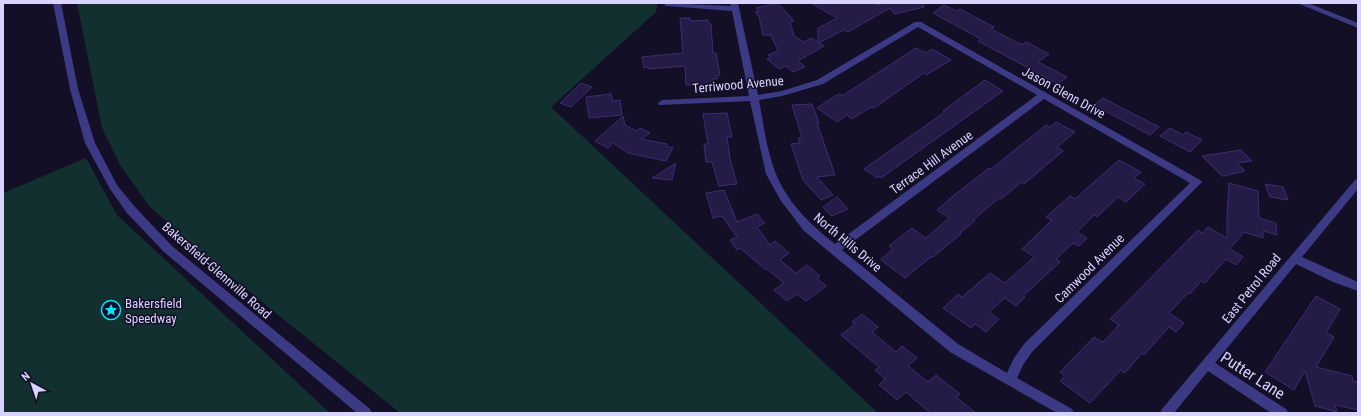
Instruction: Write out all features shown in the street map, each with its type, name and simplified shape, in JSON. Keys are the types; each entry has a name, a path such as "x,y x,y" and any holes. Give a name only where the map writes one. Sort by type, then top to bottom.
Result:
{"street":[{"name":"Bakersfield-Glennville Road","path":"57,3 74,89 90,144 113,187 131,210 168,249 366,413"},
{"path":"1301,3 1358,26"},
{"path":"668,4 734,6"},
{"name":"North Hills Drive","path":"734,6 772,178 781,195 793,212 808,228 834,250 954,348 981,365 1039,395 1068,413"},
{"name":"Terriwood Avenue","path":"662,103 754,98 790,93 820,82 918,24"},
{"name":"Jason Glenn Drive","path":"918,24 1197,182"},
{"name":"Terrace Hill Avenue","path":"834,250 1043,95"},
{"name":"Camwood Avenue","path":"1010,380 1018,362 1028,348 1197,182"},
{"name":"East Petrol Road","path":"1166,413 1358,182"},
{"path":"1294,258 1358,287"},
{"name":"Putter Lane","path":"1207,364 1282,413"}],"green space":[{"path":"77,3 658,3 656,12 551,107 878,413 400,413 205,256 150,207 120,165 102,128"},
{"name":"Bakersfield Speedway","path":"86,158 117,215 330,413 3,413 3,193"}],"building":[{"path":"778,3 794,21 790,22 794,36 804,42 811,38 818,42 818,28 837,18 811,3 873,3 876,5 885,3 923,3 924,7 894,14 890,8 848,32 843,30 819,43 824,46 798,61 805,67 793,72 786,66 779,69 767,59 771,57 768,55 778,51 771,35 763,35 759,17 755,12 759,11 756,8"},
{"path":"944,5 957,11 960,9 994,27 991,29 1022,45 1026,42 1049,54 1038,62 1067,77 1058,84 978,41 981,39 933,13"},
{"path":"680,18 690,18 691,21 708,20 709,24 711,24 713,53 716,53 720,75 717,75 717,79 712,79 713,85 686,85 685,66 649,69 649,67 644,68 642,57 683,53"},
{"path":"916,48 926,53 932,49 951,60 926,75 924,73 874,108 871,107 852,119 847,115 837,122 817,108 835,96 840,94 842,96"},
{"path":"985,80 1003,91 881,178 879,176 877,178 864,169 945,112 943,111"},
{"path":"581,83 592,87 571,107 560,103"},
{"path":"611,94 613,101 620,100 622,115 589,118 586,97"},
{"path":"1103,98 1159,127 1150,135 1094,105"},
{"path":"812,104 835,175 817,177 833,195 821,200 803,180 791,144 800,143 798,138 802,138 792,105"},
{"path":"727,113 732,137 727,137 730,159 737,184 719,186 712,162 706,162 704,144 708,144 703,114"},
{"path":"623,116 625,125 636,131 640,128 650,133 641,139 667,144 666,146 673,148 666,161 628,153 613,143 608,148 595,141"},
{"path":"1056,122 1075,132 1057,147 1063,151 1024,184 1022,182 1001,199 999,198 973,220 975,221 960,233 961,234 933,257 932,256 905,278 881,260 893,249 889,246 912,228 926,238 949,218 937,210 949,199 989,168 991,169 1046,125 1050,127"},
{"path":"1170,128 1183,135 1186,132 1202,140 1190,152 1160,136"},
{"path":"1241,150 1252,161 1237,163 1245,171 1224,176 1222,176 1202,156"},
{"path":"1119,160 1141,172 1134,178 1145,184 1126,202 1118,197 1097,217 1094,215 1077,232 1087,238 1079,246 1073,243 1056,259 1060,262 1023,296 1025,297 1016,306 1005,298 989,312 999,319 986,332 975,324 971,328 943,308 958,294 962,297 990,273 1005,283 1034,257 1022,249 1052,220 1046,217 1070,196 1075,199"},
{"path":"676,163 672,180 652,178"},
{"path":"1229,183 1258,191 1259,218 1276,223 1277,235 1263,231 1263,238 1244,232 1230,249 1243,257 1236,265 1226,259 1205,283 1201,281 1190,294 1188,293 1169,313 1184,323 1176,332 1169,327 1144,355 1142,353 1125,373 1121,370 1090,403 1060,381 1065,376 1060,372 1094,337 1103,342 1119,325 1110,319 1198,230 1202,233 1208,227 1227,238"},
{"path":"1265,184 1283,187 1288,200 1270,197"},
{"path":"724,190 737,222 757,214 765,223 757,227 770,245 775,241 789,253 780,260 796,273 807,265 820,276 817,278 826,286 806,301 797,294 787,301 774,290 784,283 740,248 737,250 730,240 737,237 722,216 713,218 706,193"},
{"path":"837,197 848,209 831,216 823,207"},
{"path":"1316,296 1340,309 1326,333 1334,337 1316,367 1352,376 1353,381 1358,382 1358,410 1335,405 1337,412 1315,406 1305,371 1294,390 1265,372"},
{"path":"862,314 878,327 872,332 896,352 902,346 917,358 908,366 928,382 936,375 960,394 956,397 976,413 930,413 906,392 897,400 879,385 885,379 875,370 879,367 841,335 855,324 852,322"}],"place":[{"name":"Bakersfield Speedway","path":"111,310"}]}
